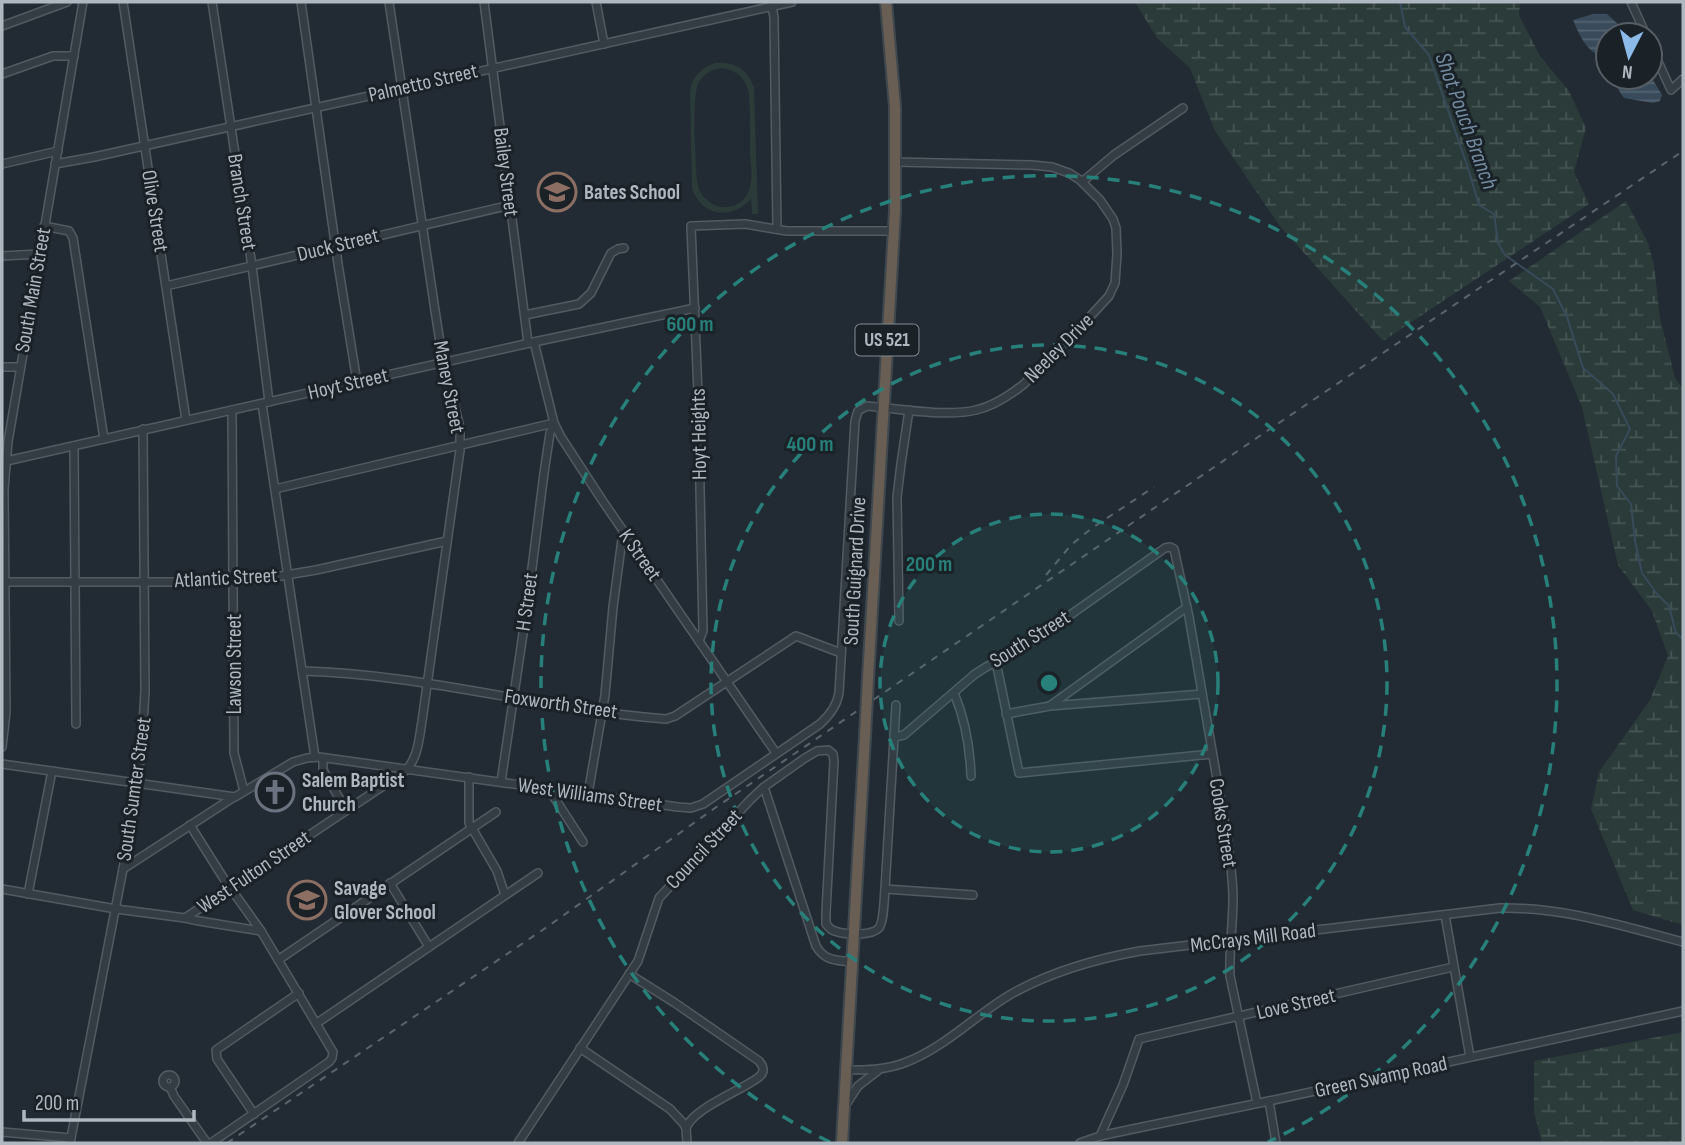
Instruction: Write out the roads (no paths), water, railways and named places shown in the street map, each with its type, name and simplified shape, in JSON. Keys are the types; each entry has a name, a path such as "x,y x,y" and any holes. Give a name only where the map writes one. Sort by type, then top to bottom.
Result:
{"highway":[{"name":"South Guignard Drive","path":"842,1143 894,231 895,107 886,2"}],"street":[{"path":"2,26 67,2"},
{"name":"South Main Street","path":"2,747 4,462 83,2"},
{"name":"Olive Street","path":"123,2 186,420"},
{"name":"Branch Street","path":"212,2 252,266 275,489 302,671 323,770 346,810"},
{"path":"300,2 357,382"},
{"name":"Maney Street","path":"389,2 444,362 460,428 460,446 427,684 416,751 413,762 407,769"},
{"name":"Bailey Street","path":"484,2 524,314 531,342"},
{"path":"596,2 604,44"},
{"name":"Palmetto Street","path":"55,164 604,44 771,4 792,2"},
{"path":"1631,2 1640,21"},
{"path":"771,4 774,17 777,229 894,231"},
{"path":"2,74 53,57 74,56"},
{"path":"1664,75 1671,90 1683,79"},
{"path":"895,162 1052,167 1069,173 1082,182 1128,145 1183,108"},
{"path":"2,164 58,151"},
{"name":"Neeley Drive","path":"883,408 962,413 979,410 1005,398 1024,384 1098,309 1115,283 1118,244 1116,228 1100,200 1082,182"},
{"name":"Duck Street","path":"166,286 510,205"},
{"name":"Hoyt Heights","path":"699,641 703,631 691,226 746,224 777,229"},
{"path":"44,226 69,230 73,238 104,439"},
{"path":"524,314 579,304 594,288 611,253 624,248"},
{"path":"2,256 39,254"},
{"name":"Hoyt Street","path":"4,462 531,342 695,308"},
{"name":"K Street","path":"531,342 554,423 569,451 776,753"},
{"path":"2,367 20,367"},
{"name":"West Williams Street","path":"123,869 293,762 319,757 691,808 703,804 811,731 833,711 839,693 855,421 862,408 883,408"},
{"name":"Lawson Street","path":"232,410 234,753 244,791"},
{"path":"899,621 897,497 909,410"},
{"path":"275,489 554,423"},
{"name":"H Street","path":"501,782 545,461 554,423"},
{"name":"South Sumter Street","path":"70,1141 116,909 144,724 143,429"},
{"path":"74,446 76,724"},
{"path":"588,794 602,711 623,531"},
{"name":"Atlantic Street","path":"4,582 233,581 288,575 447,541"},
{"name":"Cooks Street","path":"1170,547 1174,549 1187,607 1232,876 1230,976 1257,1103"},
{"name":"South Street","path":"894,737 904,735 975,674 1017,651 1170,547"},
{"path":"1050,706 1187,607"},
{"name":"Foxworth Street","path":"302,671 340,672 651,718 671,718 796,636 841,653"},
{"path":"996,662 1019,773 1212,754"},
{"path":"954,693 962,716 971,776"},
{"path":"1006,714 1050,706 1202,694"},
{"path":"853,933 876,930 882,919 896,705"},
{"name":"Council Street","path":"518,1143 641,956 659,898 764,787 817,751 828,750 833,754 834,761 826,920 829,928 834,931 853,933"},
{"path":"2,764 235,797"},
{"name":"West Fulton Street","path":"2,890 185,918 407,769"},
{"path":"28,894 52,771"},
{"path":"469,778 469,823 496,871 505,895"},
{"path":"764,787 816,947 825,957 851,962"},
{"path":"548,789 583,842"},
{"path":"278,960 496,812"},
{"path":"170,1087 209,1143 332,1058 332,1049 299,993 190,825"},
{"path":"317,1023 538,873"},
{"path":"390,883 429,947"},
{"path":"885,889 973,895"},
{"name":"McCrays Mill Road","path":"846,1070 880,1069 917,1058 1028,985 1064,969 1120,955 1500,908 1542,909 1591,918 1683,942"},
{"path":"1445,915 1470,1057"},
{"path":"185,918 261,931"},
{"name":"Love Street","path":"1100,1136 1125,1081 1139,1039 1453,967"},
{"path":"629,974 759,1061 763,1067 759,1077 702,1111 689,1122 686,1128 687,1143"},
{"path":"254,1114 217,1059 216,1050 299,993"},
{"name":"Green Swamp Road","path":"1080,1143 1100,1136 1683,1011"},
{"path":"580,1048 670,1109 686,1128"},
{"path":"844,1108 858,1086 880,1069"},
{"path":"1269,1101 1276,1143"},
{"path":"2,1132 70,1141"}],"water":[{"path":"1593,14 1607,14 1615,21 1594,21 1594,52 1586,45 1573,20"},
{"path":"1619,91 1660,91 1662,95 1660,101 1653,103 1624,98"}],"waterway":[{"name":"Shot Pouch Branch","path":"1400,2 1405,27 1429,55 1479,205 1494,214 1498,243 1505,255 1553,289 1567,317 1583,368 1613,394 1630,429 1616,456 1617,486 1631,504 1642,573 1669,606 1676,633 1683,639"}],"railway":[{"path":"227,1143 547,927 715,808 1267,431 1683,151"},
{"path":"1046,575 1071,545 1154,487"}],"place":[{"name":"Bates School","path":"557,192"},
{"name":"Salem Baptist Church","path":"275,792"},
{"name":"Savage Glover School","path":"307,900"}]}
